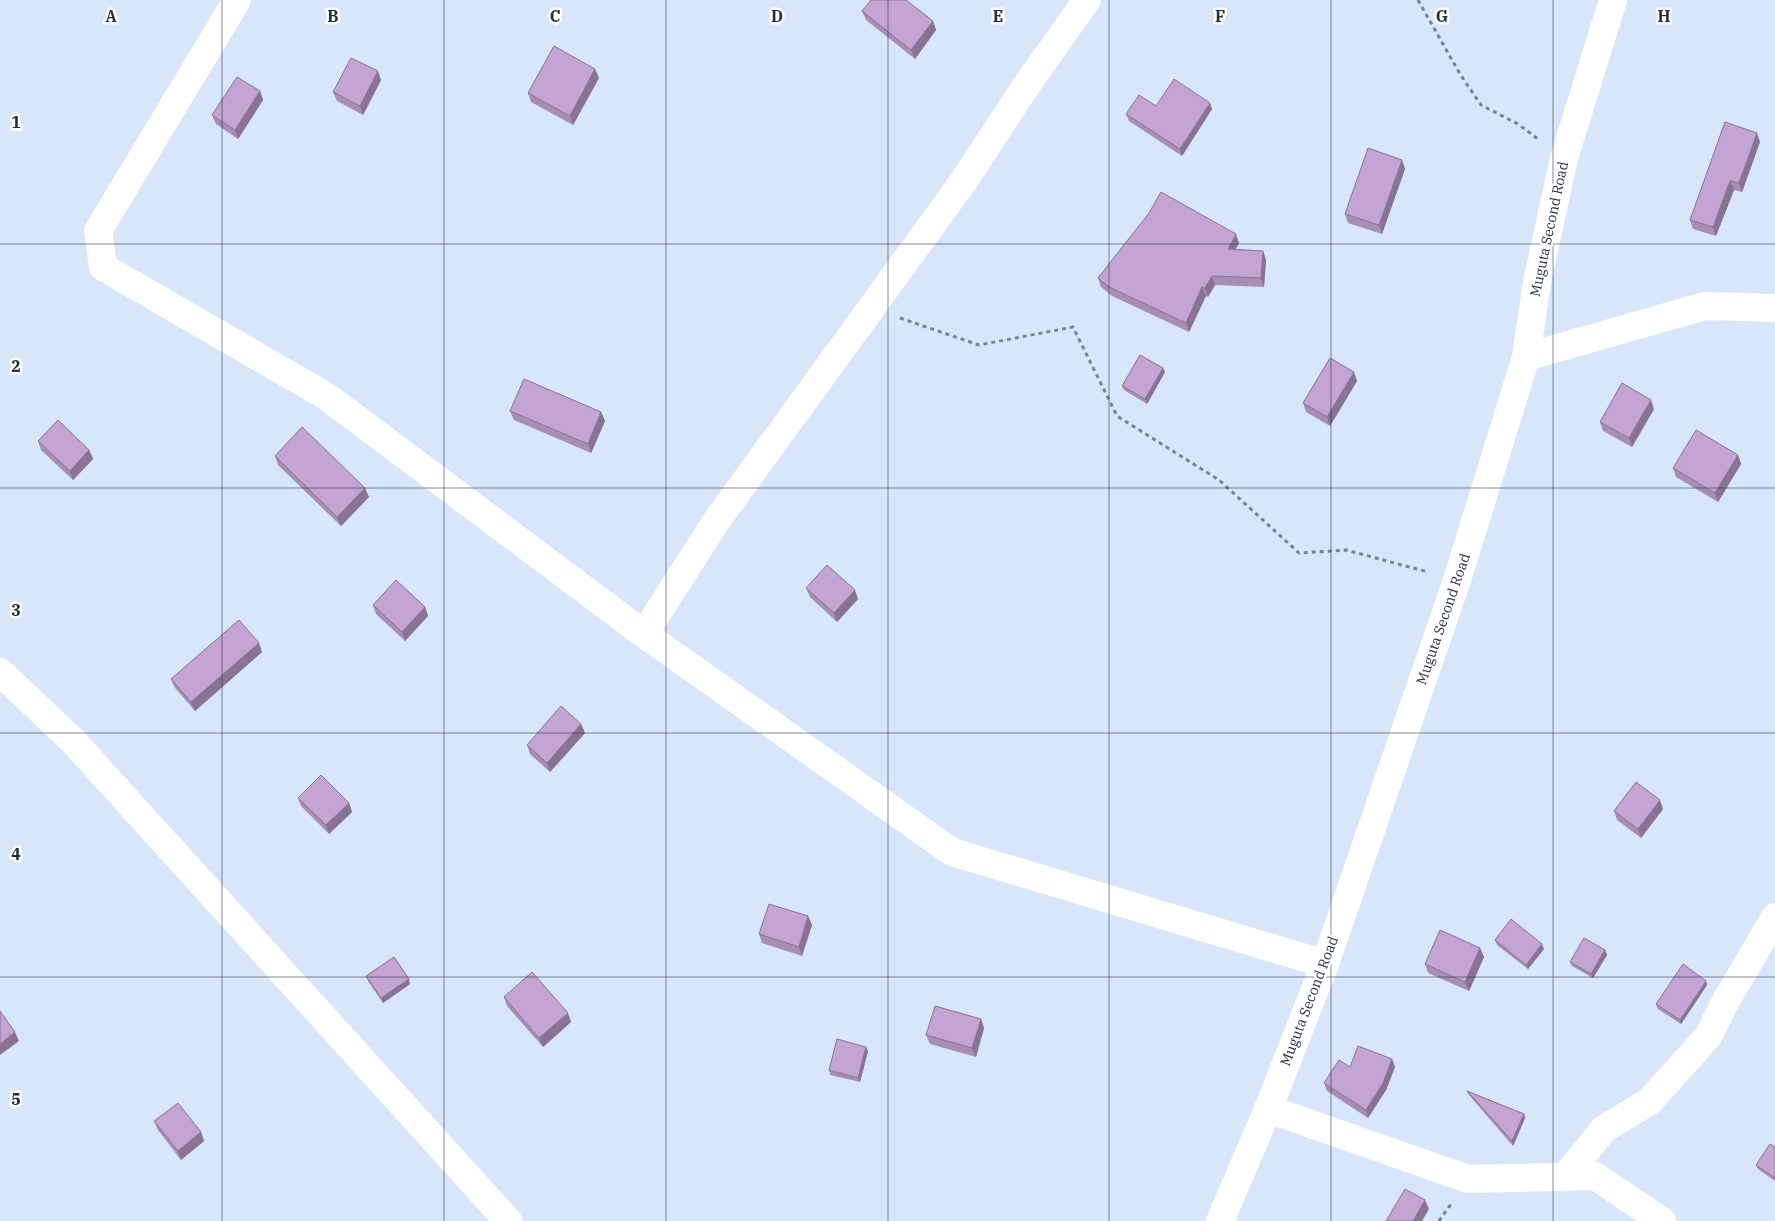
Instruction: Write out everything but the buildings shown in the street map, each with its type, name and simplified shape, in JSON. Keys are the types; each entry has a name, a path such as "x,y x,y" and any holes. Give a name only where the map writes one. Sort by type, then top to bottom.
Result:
{"street":[{"path":"237,0 98,231 103,267 326,396 644,634 952,852 1325,964"},
{"path":"644,634 717,520 963,182 1026,86 1087,0"},
{"name":"Muguta Second Road","path":"1220,1221 1268,1109 1325,964 1458,580 1526,357 1537,282 1564,158 1613,0"},
{"path":"1526,357 1705,306 1775,308"},
{"path":"0,672 73,741 508,1221"},
{"path":"1566,1176 1604,1129 1650,1101 1709,1035 1723,1006 1775,917"},
{"path":"1268,1109 1468,1179 1595,1176 1662,1221"}],"path":[{"path":"1418,0 1460,74 1481,105 1518,124 1564,158"},
{"path":"872,308 979,344 1073,327 1117,416 1219,480 1299,553 1346,550 1458,580"}]}
